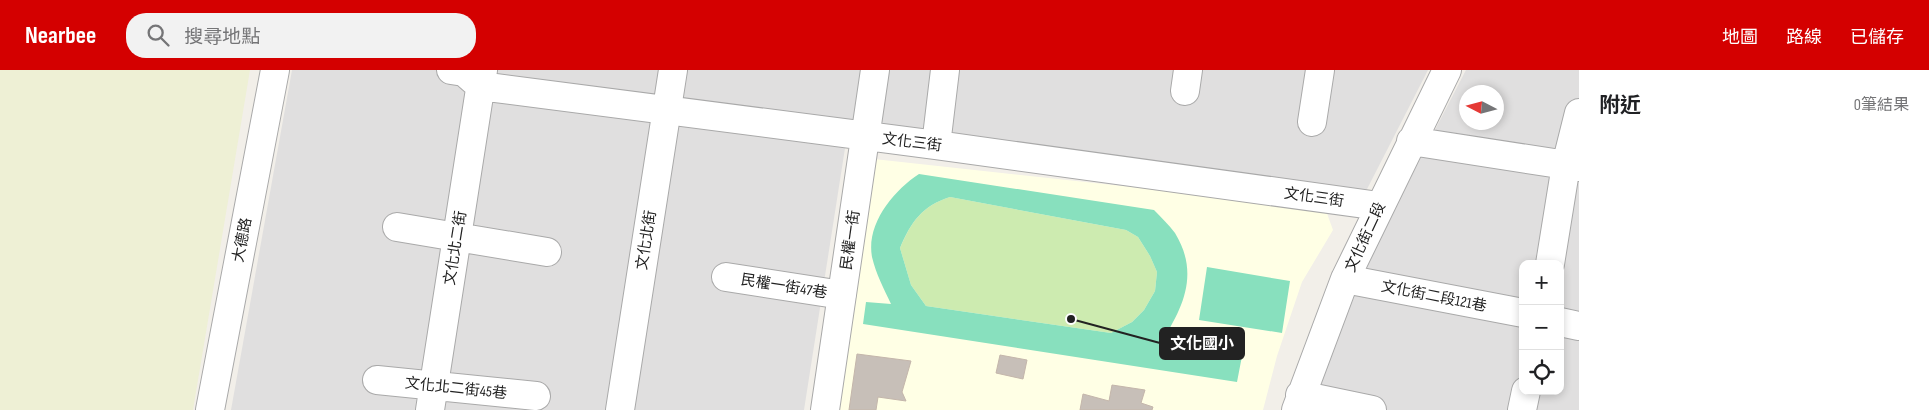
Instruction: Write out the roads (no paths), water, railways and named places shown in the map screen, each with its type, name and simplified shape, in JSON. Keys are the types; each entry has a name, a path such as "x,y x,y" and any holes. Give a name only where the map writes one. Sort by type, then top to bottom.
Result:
{"street":[{"name":"大德路","path":"210,410 275,70"},
{"name":"文化三街","path":"451,70 482,78 666,110 1379,206"},
{"name":"文化北街","path":"620,410 673,70"},
{"name":"民權一街","path":"825,410 875,70"},
{"path":"936,145 945,70"},
{"path":"1312,122 1320,70"},
{"name":"文化街二段","path":"1298,403 1345,278 1447,70"},
{"name":"文化北二街","path":"432,398 482,78"},
{"path":"1551,260 1572,166 1579,113"},
{"path":"1411,141 1572,166"},
{"path":"397,227 547,252"},
{"name":"民權一街47巷","path":"726,277 842,295"},
{"name":"文化街二段121巷","path":"1345,278 1519,312"},
{"path":"1564,323 1579,326"},
{"name":"文化北二街45巷","path":"377,380 432,398 536,396"},
{"path":"1522,410 1525,395"},
{"path":"1298,403 1372,410"}],"place":[{"name":"文化國小","path":"1071,319"}]}
